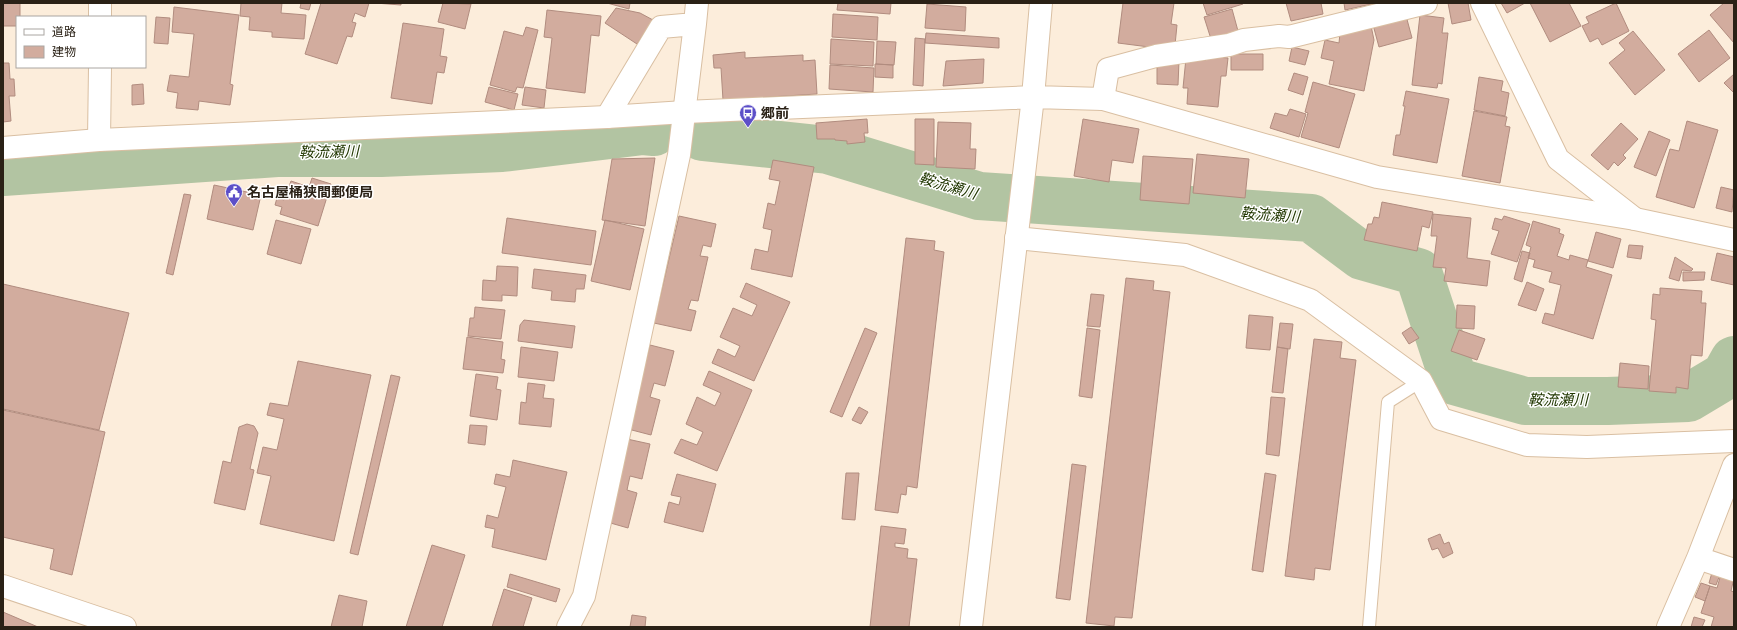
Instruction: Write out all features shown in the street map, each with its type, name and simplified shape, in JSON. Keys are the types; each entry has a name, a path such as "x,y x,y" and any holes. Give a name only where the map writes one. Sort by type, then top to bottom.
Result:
{"street":[{"path":"100,3 100,16"},
{"path":"971,627 1032,97 1041,3"},
{"path":"1103,99 1108,69 1156,56 1229,46 1244,40 1279,36 1289,37 1426,3"},
{"path":"1482,3 1558,159 1635,219"},
{"path":"568,627 584,596 586,588 679,155 696,14 661,27 608,117"},
{"path":"99,140 100,68"},
{"path":"3,148 99,140 608,117 684,112 1032,97 1103,99 1377,177 1635,219 1734,240"},
{"path":"1016,238 1185,255 1310,300 1421,381 1441,419 1527,445 1587,447 1734,441"},
{"path":"1668,627 1698,558 1734,466"},
{"path":"1698,558 1734,570"},
{"path":"3,586 125,627"}],"lane":[{"path":"1369,627 1388,402 1421,381"}],"building":[{"path":"3,3 20,3 20,16 16,16 16,26 3,26"},
{"path":"241,3 282,3 281,13 306,15 304,39 272,37 272,32 249,30 250,17 240,16"},
{"path":"301,3 311,3 309,10 300,8"},
{"path":"321,3 369,3 365,17 355,13 352,22 356,23 352,37 347,36 337,64 305,54"},
{"path":"375,3 401,3 401,5"},
{"path":"443,3 471,4 465,29 438,22"},
{"path":"607,3 630,3 629,9"},
{"path":"838,3 891,3 890,14 837,10"},
{"path":"1123,3 1174,3 1171,24 1177,25 1175,45 1165,49 1118,43"},
{"path":"1203,3 1242,3 1243,4 1207,15"},
{"path":"1286,3 1321,3 1323,14 1291,21"},
{"path":"1344,3 1376,3 1345,10"},
{"path":"1448,3 1468,3 1471,20 1452,24"},
{"path":"1501,3 1525,3 1507,13"},
{"path":"1530,3 1569,3 1581,26 1550,42"},
{"path":"1616,3 1629,31 1602,45 1598,38 1590,42 1582,26 1589,23 1586,17"},
{"path":"1724,3 1734,3 1734,43 1710,15"},
{"path":"927,4 966,7 965,31 925,28"},
{"path":"174,7 239,15 230,84 233,85 230,105 199,101 198,110 176,108 178,93 167,91 170,75 189,77 194,34 172,32"},
{"path":"616,8 640,13 653,20 637,44 605,23"},
{"path":"1232,9 1238,31 1211,39 1204,17"},
{"path":"547,10 601,16 599,36 591,35 585,93 546,88 552,38 544,37"},
{"path":"1405,12 1412,38 1379,47 1372,21"},
{"path":"833,14 878,17 877,40 832,37"},
{"path":"1420,15 1444,18 1442,33 1448,33 1442,84 1438,83 1437,88 1412,85"},
{"path":"156,17 170,18 168,44 154,43"},
{"path":"1370,21 1374,40 1364,91 1329,84 1334,61 1321,58 1325,40 1339,43 1340,33"},
{"path":"403,23 444,29 440,56 447,57 444,73 437,72 432,104 391,98"},
{"path":"526,27 538,30 523,88 517,87 515,92 490,85 504,31 523,36"},
{"path":"1709,30 1730,58 1699,82 1678,54"},
{"path":"1633,31 1665,70 1635,95 1609,63 1625,50 1619,43"},
{"path":"926,33 999,38 999,48 925,43"},
{"path":"915,38 925,39 923,86 913,85"},
{"path":"831,39 874,42 873,66 830,64"},
{"path":"877,41 896,42 894,65 876,64"},
{"path":"1292,47 1309,51 1305,65 1289,61"},
{"path":"745,52 745,58 803,55 803,61 815,60 817,94 723,100 721,68 714,68 713,55"},
{"path":"1231,54 1263,54 1263,70 1231,70"},
{"path":"1206,56 1228,58 1226,76 1221,76 1218,107 1187,104 1188,88 1183,88 1186,58 1206,60"},
{"path":"984,59 983,83 943,86 946,61"},
{"path":"1157,60 1179,61 1178,85 1157,84"},
{"path":"3,63 9,63 10,79 14,79 15,96 9,96 11,121 3,122"},
{"path":"875,64 893,65 893,78 875,77"},
{"path":"830,65 874,68 873,92 829,89"},
{"path":"1294,73 1308,77 1303,95 1288,90"},
{"path":"1734,74 1734,93 1724,83"},
{"path":"1479,77 1503,81 1501,91 1509,93 1505,116 1474,110"},
{"path":"1313,82 1355,94 1339,148 1301,137 1308,113 1305,112"},
{"path":"143,84 144,104 132,105 132,85"},
{"path":"489,87 518,94 514,110 485,102"},
{"path":"525,87 546,90 544,108 522,105"},
{"path":"1406,91 1449,99 1437,163 1393,155 1396,135 1400,135"},
{"path":"1290,109 1306,114 1299,137 1270,128 1275,113 1287,116"},
{"path":"1474,111 1507,117 1505,126 1510,127 1500,183 1462,176"},
{"path":"867,119 868,133 864,133 865,142 847,144 847,141 835,139 817,139 816,123"},
{"path":"915,119 934,119 934,165 915,164"},
{"path":"1083,119 1139,129 1133,163 1112,160 1109,182 1074,176"},
{"path":"1687,121 1718,130 1694,208 1656,197 1670,149 1679,151"},
{"path":"938,122 971,123 970,149 976,149 975,169 936,167"},
{"path":"1621,123 1638,139 1623,155 1626,158 1618,166 1614,162 1608,170 1591,155"},
{"path":"1649,131 1670,140 1656,176 1634,167"},
{"path":"1197,154 1249,159 1245,198 1193,193"},
{"path":"1143,156 1193,159 1189,204 1140,200"},
{"path":"655,158 645,226 602,220 612,159"},
{"path":"773,160 814,167 792,277 751,269 755,249 768,252 772,230 763,228 768,203 775,205 780,181 769,179"},
{"path":"312,178 331,184 318,226 280,214 282,207 275,205 277,198 284,200 291,181 309,187"},
{"path":"214,185 261,195 253,230 207,219"},
{"path":"1721,187 1734,190 1732,212 1716,208"},
{"path":"184,194 191,195 173,275 166,273"},
{"path":"1382,202 1433,212 1429,228 1422,226 1417,251 1364,240 1368,224 1372,224 1374,217 1379,218"},
{"path":"1433,214 1471,218 1467,258 1490,261 1487,286 1444,281 1446,268 1433,267 1437,236 1431,236"},
{"path":"679,216 716,224 711,247 703,245 700,256 708,257 698,301 691,300 688,309 696,311 691,331 654,323"},
{"path":"1504,216 1530,224 1517,262 1491,254 1499,231 1492,229 1495,218 1502,220"},
{"path":"507,218 596,231 591,265 502,253"},
{"path":"276,220 311,229 301,264 267,254"},
{"path":"605,220 644,229 630,290 591,281"},
{"path":"1533,221 1560,229 1559,233 1564,235 1557,256 1569,260 1570,255 1588,260 1586,267 1612,275 1593,339 1542,323 1545,313 1554,315 1561,285 1549,282 1552,272 1533,267 1535,260 1528,258 1531,247 1526,245"},
{"path":"1596,232 1621,239 1613,268 1588,261"},
{"path":"906,238 935,241 934,250 944,252 917,488 907,486 906,495 901,494 898,513 875,510"},
{"path":"1629,245 1643,246 1641,259 1627,257"},
{"path":"1522,251 1530,253 1522,282 1514,279"},
{"path":"1717,253 1734,257 1734,285 1711,280"},
{"path":"1675,257 1693,269 1691,271 1682,270 1679,281 1669,278"},
{"path":"497,266 518,267 517,296 502,295 502,301 482,300 483,280 496,281"},
{"path":"534,269 586,275 584,289 576,289 575,302 551,300 552,291 532,288"},
{"path":"1683,272 1705,272 1704,280 1683,281"},
{"path":"1126,278 1154,281 1153,290 1170,292 1132,618 1115,617 1114,626 1086,623"},
{"path":"1527,282 1544,289 1536,311 1518,305"},
{"path":"746,283 790,302 754,381 712,363 718,349 735,357 740,346 720,337 733,308 752,316 757,305 740,297"},
{"path":"3,284 129,313 99,430 3,409"},
{"path":"1660,288 1702,291 1701,303 1706,303 1702,356 1691,355 1688,389 1676,387 1676,393 1649,391 1656,320 1651,319 1653,294 1660,295"},
{"path":"1091,294 1104,295 1100,327 1087,326"},
{"path":"1457,305 1475,306 1474,329 1456,328"},
{"path":"475,307 505,310 501,339 468,336 470,318 474,318"},
{"path":"1249,315 1273,317 1270,350 1246,348"},
{"path":"524,320 575,326 572,348 518,341 520,325"},
{"path":"1280,323 1293,324 1290,349 1277,347"},
{"path":"1411,327 1419,338 1409,344 1402,333"},
{"path":"865,328 877,333 842,417 830,412"},
{"path":"1087,328 1100,330 1092,398 1079,396"},
{"path":"1459,330 1485,339 1477,360 1451,351"},
{"path":"467,337 503,342 501,359 505,360 503,373 463,369"},
{"path":"1314,339 1342,342 1340,358 1356,360 1330,570 1315,568 1314,580 1285,576"},
{"path":"650,345 674,351 665,386 654,383 650,397 660,400 651,435 628,429"},
{"path":"521,347 558,352 554,381 518,377"},
{"path":"1277,347 1288,349 1283,393 1272,392"},
{"path":"298,361 371,375 334,541 260,524 271,476 257,473 263,447 277,450 284,419 267,415 270,403 288,406"},
{"path":"1620,363 1649,366 1648,389 1618,387"},
{"path":"709,371 752,390 717,471 674,453 681,439 697,445 703,432 686,424 697,397 715,406 721,393 703,385"},
{"path":"476,374 498,377 496,389 501,390 497,420 470,416"},
{"path":"391,375 400,377 358,555 350,553"},
{"path":"528,383 545,385 543,398 554,399 551,427 519,424 521,402 526,403"},
{"path":"1271,397 1285,398 1279,456 1266,454"},
{"path":"859,407 868,412 861,424 852,420"},
{"path":"3,410 105,432 72,575 50,569 54,549 3,537"},
{"path":"247,424 254,426 258,433 250,469 254,470 245,510 214,503 223,461 231,463 239,427"},
{"path":"470,425 487,426 485,445 468,443"},
{"path":"627,439 650,444 642,479 630,476 627,490 637,493 628,528 607,522"},
{"path":"513,460 567,472 546,560 492,547 495,529 485,527 487,515 498,518 506,487 494,484 496,474 510,477"},
{"path":"1072,464 1086,466 1070,600 1056,598"},
{"path":"846,473 859,473 855,520 842,519"},
{"path":"1265,473 1276,475 1263,572 1252,570"},
{"path":"677,474 716,484 703,532 664,522 669,502 679,505 681,497 671,495"},
{"path":"881,526 906,529 904,544 895,543 895,547 908,549 907,558 917,559 909,627 870,627"},
{"path":"1440,534 1444,544 1449,542 1453,553 1443,558 1438,548 1432,550 1428,539"},
{"path":"432,545 465,555 442,627 406,627"},
{"path":"1713,569 1721,572 1716,585 1709,583"},
{"path":"510,574 560,589 556,602 507,587"},
{"path":"1721,574 1734,578 1731,591 1734,592 1734,627 1711,627 1714,617 1701,613 1710,586 1717,588"},
{"path":"1701,583 1710,586 1705,601 1695,597"},
{"path":"504,589 532,598 523,627 492,627"},
{"path":"339,595 367,601 362,627 331,627"},
{"path":"3,612 38,627 3,627"},
{"path":"632,615 646,617 645,627 630,627"},
{"path":"1694,617 1705,620 1702,627 1691,627"}],"waterway":[{"name":"鞍流瀬川","path":"3,172 277,153 381,153 502,148 643,131 654,132"},
{"name":"鞍流瀬川","path":"702,137 828,150 979,196 1311,218 1362,256 1418,272 1454,381 1525,401 1608,401 1688,398 1725,376 1734,360"}],"place":[{"name":"郷前","path":"748,128"},
{"name":"名古屋桶狭間郵便局","path":"234,207"}]}
